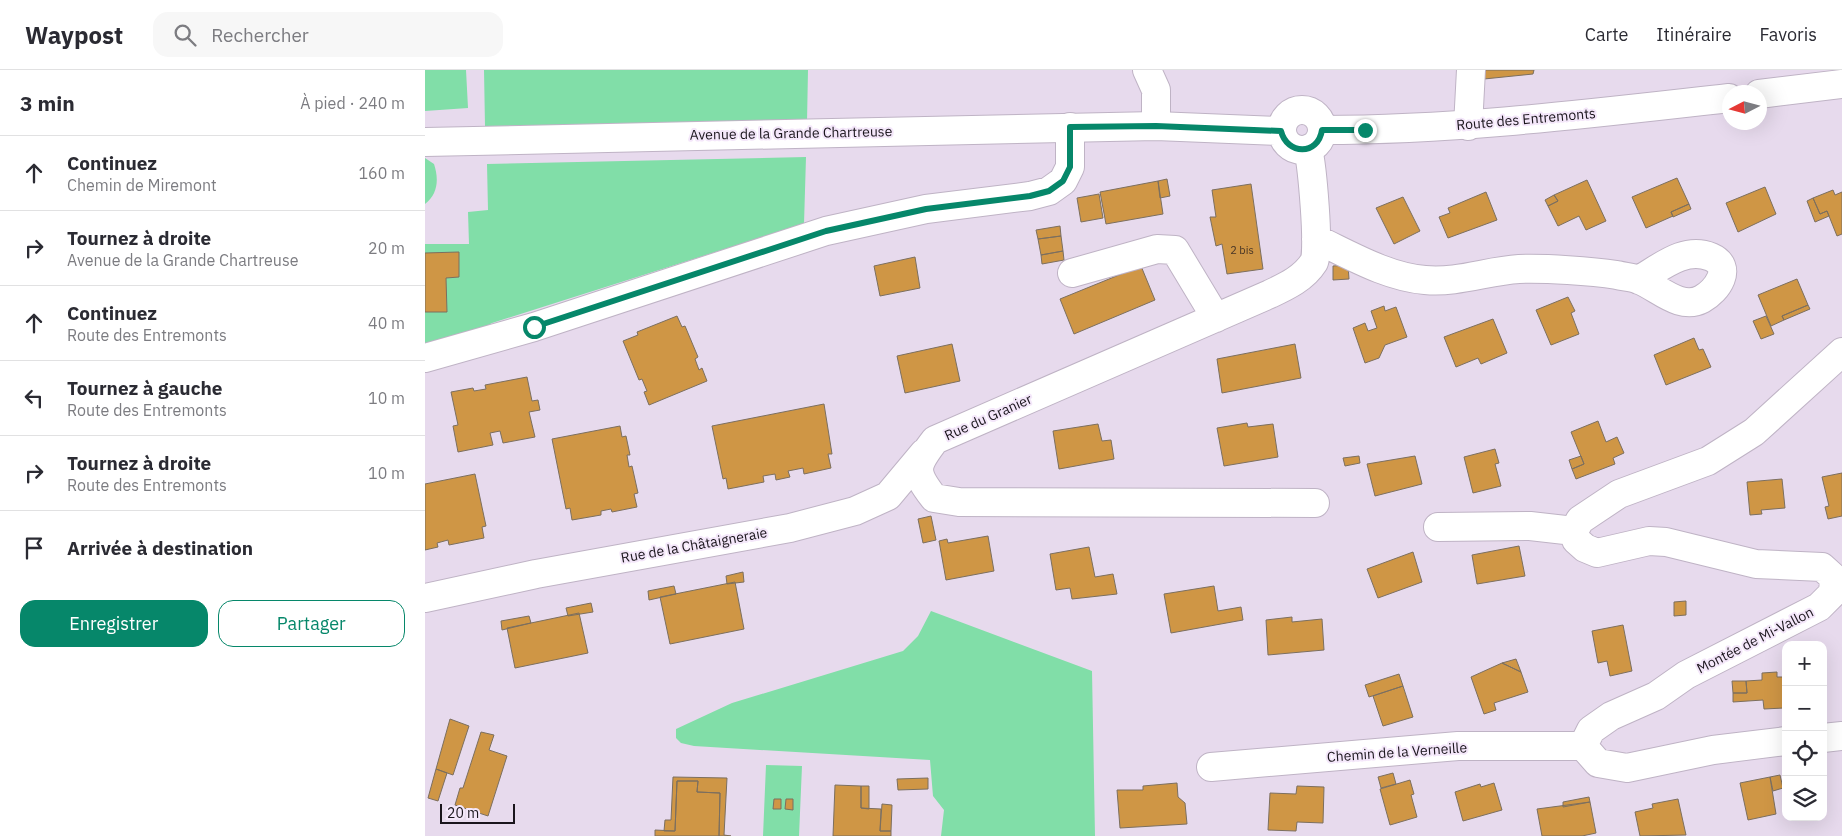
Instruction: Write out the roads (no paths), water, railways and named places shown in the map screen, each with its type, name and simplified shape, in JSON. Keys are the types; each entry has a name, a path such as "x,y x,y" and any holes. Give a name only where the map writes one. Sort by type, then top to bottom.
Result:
{"street":[{"path":"1147,70 1156,90 1156,126 1281,131 1282,124 1289,114 1301,109 1313,113 1318,118 1315,139"},
{"path":"1468,126 1471,70"},
{"path":"1767,93 1842,84"},
{"name":"Route des Entremonts","path":"1281,131 1290,147 1302,150 1315,139 1532,121 1722,99"},
{"name":"Avenue de la Grande Chartreuse","path":"425,142 1156,126"},
{"path":"425,358 534,327 826,231 926,209 1030,196 1049,191 1063,181 1070,167 1070,127"},
{"name":"Rue du Granier","path":"1315,139 1315,260 1298,279 1270,294 1216,318 935,440 920,459 920,479 934,498 959,502 1315,503"},
{"path":"1316,239 1381,269 1423,280 1452,281 1519,269 1606,274 1639,280"},
{"path":"1072,273 1157,249 1175,250 1216,318"},
{"path":"1438,527 1530,526 1574,531 1580,520 1619,494 1708,461 1755,432 1842,352"},
{"name":"Rue de la Châtaigneraie","path":"425,598 537,574 789,528 855,511 888,496 935,440"},
{"name":"Montée de Mi-Vallon","path":"1574,531 1576,540 1585,548 1597,553 1649,541 1666,542 1756,564 1822,567 1838,577 1833,593 1819,607 1686,675 1656,696 1611,716 1591,730 1583,746"},
{"path":"1827,738 1842,736"},
{"path":"1583,746 1598,763 1627,768 1713,750 1782,741"},
{"name":"Chemin de la Verneille","path":"1211,767 1458,746 1583,746"}]}
